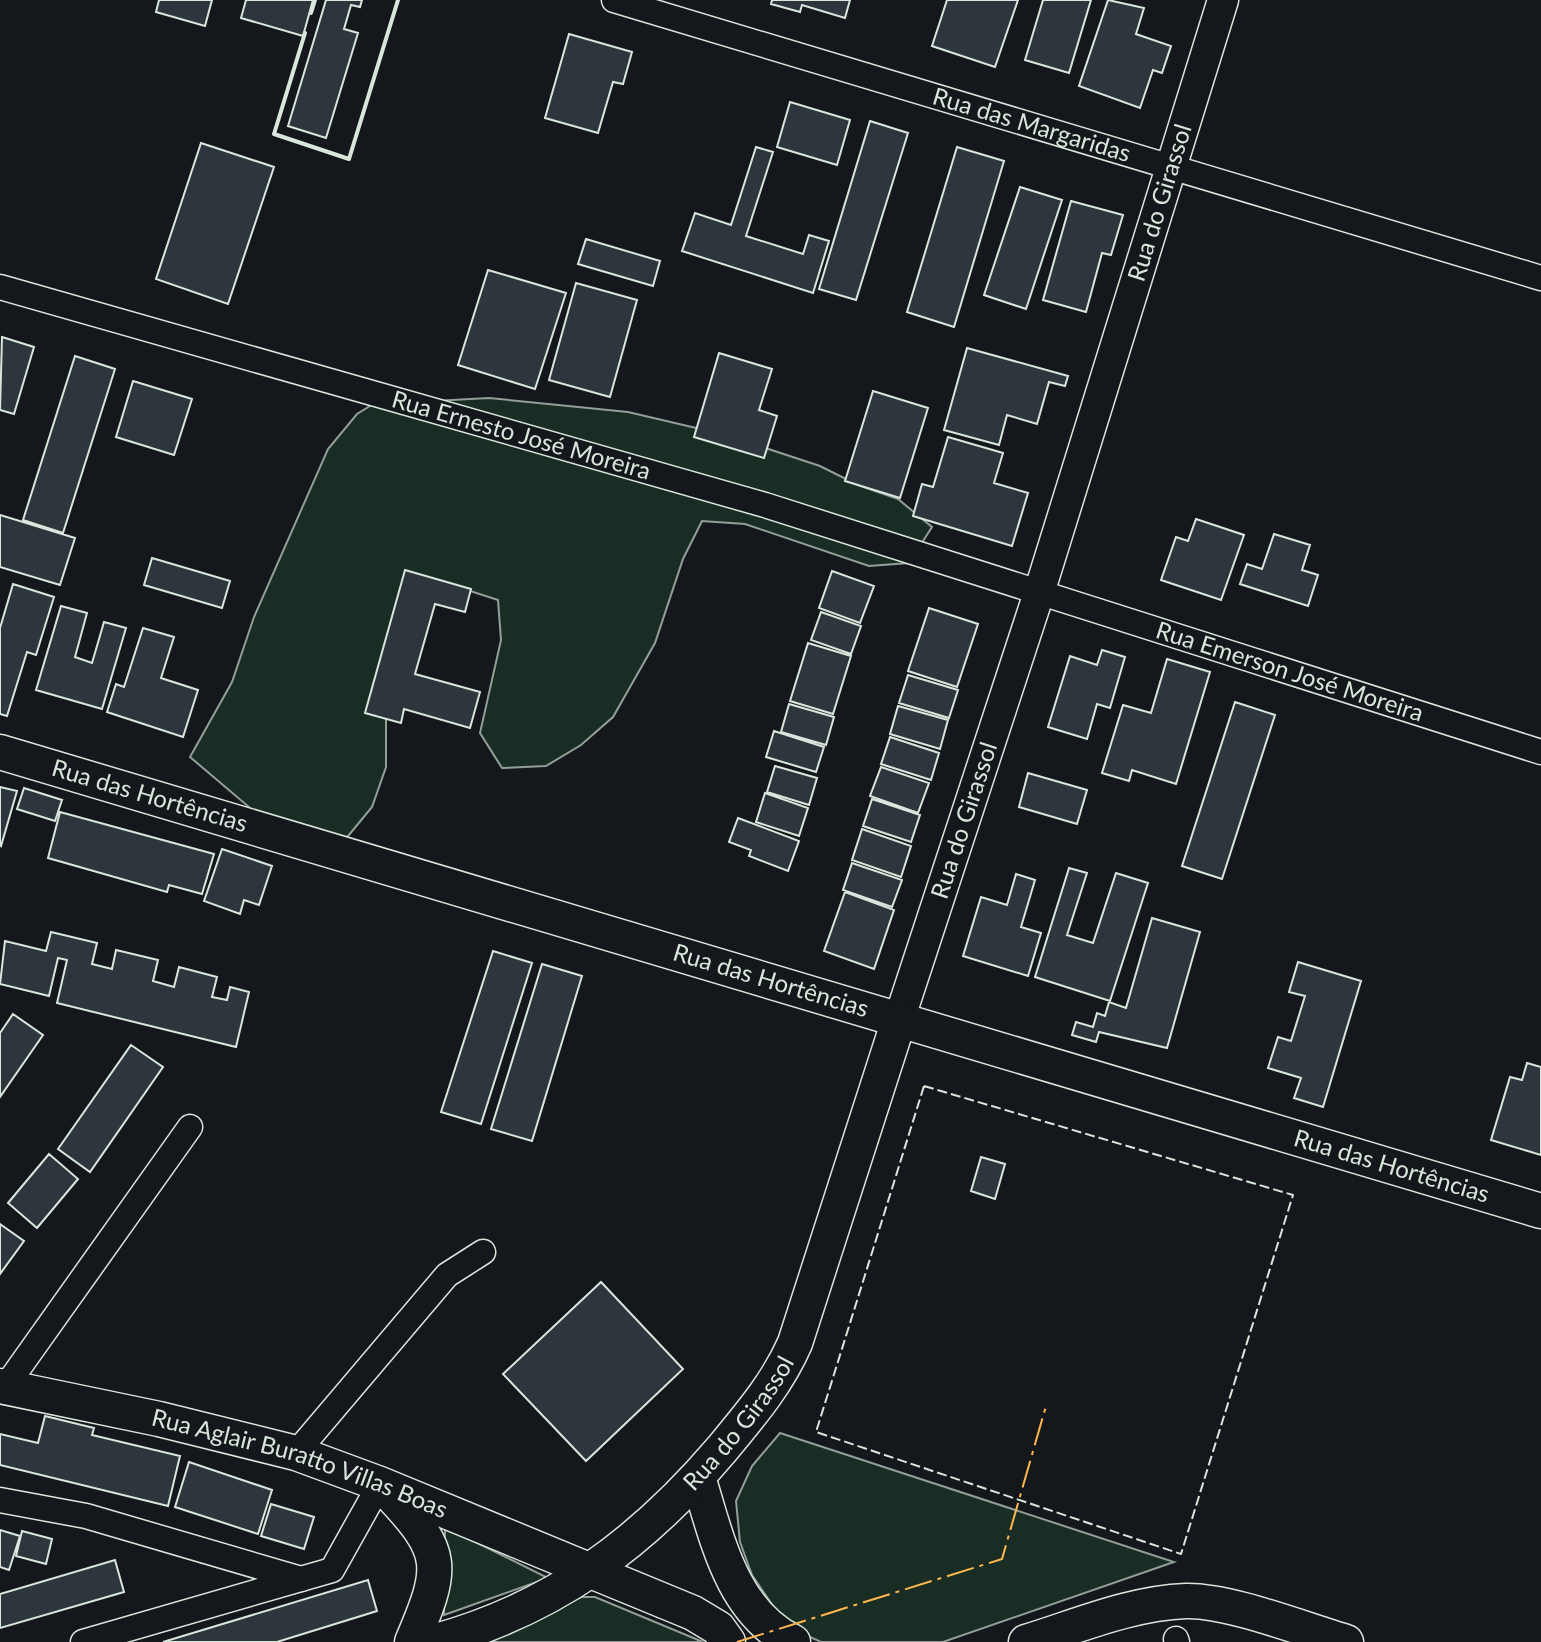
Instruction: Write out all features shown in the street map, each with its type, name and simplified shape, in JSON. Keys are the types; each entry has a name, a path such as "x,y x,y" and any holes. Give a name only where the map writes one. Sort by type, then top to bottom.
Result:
{"main road":[{"name":"Rua das Hortências","path":"0,752 480,891 899,1020 1541,1211"},
{"name":"Rua do Girassol","path":"433,1642 531,1608 642,1533 698,1477 769,1392 795,1343 899,1020"},
{"name":"Rua Aglair Buratto Villas Boas","path":"3,1386 296,1453 380,1484 693,1613 718,1628 728,1642"},
{"path":"698,1477 723,1557 742,1596 758,1617 793,1642"},
{"path":"380,1484 420,1526 434,1550 436,1574 412,1642"},
{"path":"1026,1642 1147,1604 1189,1601 1346,1642"}],"street":[{"name":"Rua das Margaridas","path":"614,0 1541,278"},
{"name":"Rua do Girassol","path":"899,1020 1039,593 1223,0"},
{"name":"Rua Ernesto José Moreira","path":"0,287 765,505 1039,593"},
{"name":"Rua Emerson José Moreira","path":"1039,593 1541,752"},
{"path":"3,1386 190,1127"},
{"path":"296,1453 447,1275 483,1252"},
{"path":"83,1642 332,1570 380,1484"},
{"path":"0,1500 86,1516 301,1579"}],"green space":[{"path":"391,393 433,401 489,398 628,412 726,435 820,466 858,485 898,499 932,527 909,563 869,566 745,524 702,521 683,559 655,643 613,717 581,745 546,766 502,768 480,733 501,640 498,600 458,587 415,600 386,717 386,767 372,807 344,841 263,819 190,757 232,682 254,617 328,449 357,414"},
{"path":"780,1433 1174,1562 943,1642 821,1642 801,1633 777,1612 752,1575 740,1542 736,1501 752,1466"},
{"path":"445,1527 548,1578 444,1615"},
{"path":"582,1597 595,1597 703,1642 443,1642"}],"building":[{"path":"159,0 212,0 205,26 156,12"},
{"path":"246,0 313,0 303,36 241,18"},
{"path":"326,0 362,0 360,7 351,5 344,29 358,33 326,138 288,126"},
{"path":"772,0 850,0 845,18 802,5 800,12 771,4"},
{"path":"947,0 1018,0 995,67 932,46"},
{"path":"1043,0 1091,0 1069,73 1025,60"},
{"path":"1108,0 1144,8 1136,34 1171,46 1162,73 1153,70 1140,108 1079,86"},
{"path":"569,34 632,52 623,84 613,82 598,133 545,118"},
{"path":"790,102 850,120 837,165 777,147"},
{"path":"870,121 908,133 856,300 819,289"},
{"path":"201,143 274,167 228,304 156,279"},
{"path":"756,147 773,152 746,236 803,254 809,235 829,241 813,293 682,251 695,213 731,225"},
{"path":"957,147 1004,161 954,327 907,312"},
{"path":"1020,187 1062,200 1026,309 984,295"},
{"path":"1071,201 1123,215 1111,255 1102,253 1086,312 1043,300"},
{"path":"586,239 660,261 653,286 578,264"},
{"path":"488,270 566,293 535,389 458,365"},
{"path":"576,283 637,300 610,397 549,380"},
{"path":"2,337 34,347 14,414 0,410"},
{"path":"967,348 1068,376 1065,386 1049,382 1037,424 1007,415 999,445 944,430"},
{"path":"719,353 772,369 759,410 777,416 764,458 694,437"},
{"path":"75,356 115,369 63,533 23,520"},
{"path":"133,381 192,399 174,455 116,437"},
{"path":"873,391 928,408 900,498 845,481"},
{"path":"948,437 1003,453 994,483 1028,493 1012,546 913,516 922,484 933,487"},
{"path":"0,515 75,538 60,585 0,567"},
{"path":"1196,519 1244,535 1221,600 1161,580 1176,537 1188,541"},
{"path":"1274,534 1310,545 1302,570 1318,575 1308,606 1240,584 1247,564 1262,569"},
{"path":"152,558 230,581 222,608 144,585"},
{"path":"405,570 471,589 465,612 435,604 415,674 480,692 470,728 404,709 401,723 365,713"},
{"path":"832,571 874,586 860,623 819,608"},
{"path":"13,584 54,597 36,655 27,652 7,716 0,714 0,628"},
{"path":"61,606 87,613 75,657 92,663 104,622 126,628 102,709 36,690"},
{"path":"929,608 978,624 957,687 908,671"},
{"path":"821,612 861,626 851,654 811,640"},
{"path":"143,628 174,637 161,678 198,690 183,737 107,712 116,684 124,687"},
{"path":"808,643 851,656 833,714 790,701"},
{"path":"1102,650 1125,657 1110,708 1097,704 1087,739 1048,727 1070,656 1097,665"},
{"path":"1167,659 1210,672 1176,784 1132,770 1129,781 1102,773 1123,705 1151,713"},
{"path":"908,675 958,690 949,718 899,703"},
{"path":"1235,702 1275,715 1222,879 1182,866"},
{"path":"789,704 834,717 826,745 781,732"},
{"path":"898,706 948,720 940,749 890,734"},
{"path":"774,731 824,747 816,772 766,757"},
{"path":"890,737 939,753 931,780 881,764"},
{"path":"775,766 817,778 809,805 767,792"},
{"path":"881,767 929,783 918,813 870,796"},
{"path":"1028,773 1087,790 1077,824 1019,807"},
{"path":"0,787 17,791 1,846 0,845"},
{"path":"24,788 62,800 55,821 17,809"},
{"path":"765,793 808,808 799,836 756,822"},
{"path":"872,799 920,815 911,842 863,826"},
{"path":"60,812 214,854 202,894 169,885 167,892 48,858"},
{"path":"738,818 799,841 788,871 749,856 751,850 729,842"},
{"path":"862,829 911,846 901,877 852,860"},
{"path":"222,849 272,866 259,905 244,900 240,914 204,901"},
{"path":"852,863 902,880 892,907 843,890"},
{"path":"1069,868 1087,873 1067,935 1093,943 1116,873 1148,883 1110,1001 1035,977"},
{"path":"1016,874 1035,880 1021,927 1041,933 1028,976 963,956 981,897 1007,905"},
{"path":"845,892 894,910 874,969 824,951"},
{"path":"1152,918 1200,932 1167,1048 1099,1032 1096,1042 1072,1035 1076,1022 1093,1027 1097,1013 1105,1016 1109,1002 1126,1008"},
{"path":"51,932 97,943 92,964 112,969 116,950 158,960 153,981 174,987 179,967 217,977 212,997 227,1000 230,987 249,992 236,1047 57,1003 67,960 58,958 49,996 0,984 5,941 46,951"},
{"path":"493,951 532,963 481,1124 441,1112"},
{"path":"1298,962 1361,981 1323,1107 1294,1098 1301,1078 1268,1068 1278,1037 1291,1041 1305,996 1289,992"},
{"path":"542,964 582,976 532,1141 491,1129"},
{"path":"13,1014 43,1035 0,1097 0,1033"},
{"path":"131,1045 163,1067 90,1172 58,1149"},
{"path":"1527,1063 1541,1067 1541,1155 1491,1140 1510,1077 1522,1080"},
{"path":"49,1154 78,1179 37,1228 8,1203"},
{"path":"981,1157 1005,1164 995,1199 971,1191"},
{"path":"0,1224 24,1241 0,1274"},
{"path":"601,1282 683,1369 586,1461 503,1374"},
{"path":"45,1416 94,1428 92,1435 180,1456 168,1506 0,1465 0,1434 38,1443"},
{"path":"189,1462 272,1490 258,1534 175,1507"},
{"path":"271,1504 314,1517 304,1549 261,1536"},
{"path":"0,1530 20,1536 9,1570 0,1567"},
{"path":"22,1531 52,1539 46,1564 16,1556"},
{"path":"115,1560 124,1592 0,1628 0,1594"},
{"path":"368,1580 377,1611 277,1642 163,1642"}],"fence":[{"path":"924,1086 1293,1195 1181,1554 816,1432 924,1086"}],"wall":[{"path":"311,13 315,0"},
{"path":"305,33 274,134 349,159 398,0"}],"power":[{"path":"737,1642 1002,1559 1046,1406"}]}
